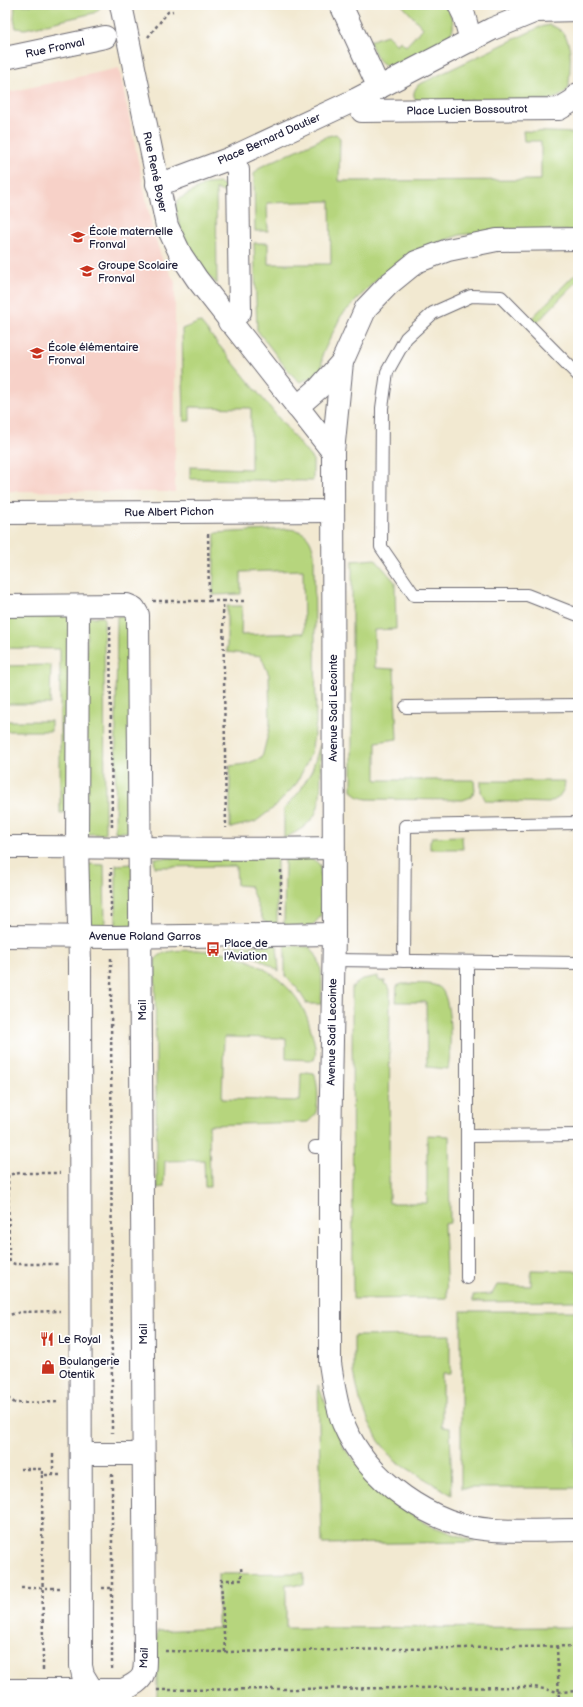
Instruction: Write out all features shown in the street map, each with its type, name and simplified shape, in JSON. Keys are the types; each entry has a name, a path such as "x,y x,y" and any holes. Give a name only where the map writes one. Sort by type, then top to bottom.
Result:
{"street":[{"name":"Rue René Boyer","path":"122,5 157,184 167,226 181,255 197,279 333,452"},
{"path":"341,5 379,88 492,29 536,11 578,10"},
{"path":"459,5 464,15 471,41"},
{"name":"Rue Fronval","path":"5,58 104,37"},
{"name":"Place Bernard Dautier","path":"157,184 231,158 379,88"},
{"name":"Place Lucien Bossoutrot","path":"355,100 362,111 559,109 574,100 578,94"},
{"path":"230,322 240,312 238,170 231,158"},
{"name":"Avenue Sadi Lecointe","path":"297,407 319,388 342,362 366,308 389,284 416,262 448,250 497,240 578,239"},
{"name":"Avenue Sadi Lecointe","path":"342,362 333,452 334,934 323,1147 330,1363 334,1390 344,1423 359,1449 376,1471 399,1493 425,1510 450,1521 492,1530 578,1530"},
{"name":"Rue Albert Pichon","path":"5,512 333,511"},
{"path":"5,606 78,607 126,605 134,608"},
{"path":"78,607 77,846 79,936 82,1666 83,1675 102,1690"},
{"name":"Mail","path":"5,1690 123,1690 136,1684 142,1678 145,1668 138,615 134,608"},
{"path":"5,847 77,846 139,849 226,850 333,848"},
{"name":"Avenue Roland Garros","path":"5,936 141,937 334,934"},
{"path":"81,1464 112,1454 143,1454"}],"lane":[{"path":"578,375 501,297 471,296 433,313 406,338 387,372 382,408 381,547 414,596 527,595 578,615"},
{"path":"406,707 578,705"},
{"path":"404,961 406,826 578,823"},
{"path":"333,960 578,963"},
{"path":"466,1278 467,962"},
{"path":"467,1136 578,1135"}],"path":[{"path":"168,12 173,11"},
{"path":"208,511 208,601"},
{"path":"134,608 142,600 244,601"},
{"path":"223,601 226,850"},
{"path":"102,1690 112,1454 110,937 112,848 110,606"},
{"path":"280,850 281,936"},
{"path":"80,1173 20,1173 7,1175 10,1262 14,1264 81,1264"},
{"path":"5,1316 21,1312 81,1311"},
{"path":"5,1393 10,1400 15,1402 81,1402"},
{"path":"53,1454 53,1475"},
{"path":"42,1475 53,1475 81,1464"},
{"path":"20,1469 42,1469 43,1690"},
{"path":"225,1652 221,1580 242,1580 242,1567"},
{"path":"557,1646 559,1702"},
{"path":"145,1651 225,1652 578,1646"},
{"path":"136,1684 154,1690 534,1687 559,1692 578,1691"}],"shaded area":[{"name":"Groupe Scolaire Fronval","path":"119,68 152,228 162,259 175,282 175,492 5,491 5,93"}],"green space":[{"path":"15,5 99,5 100,8 94,13 25,29 16,28 14,18"},
{"path":"402,5 446,5 452,19 453,29 449,37 438,45 410,60 394,66 389,66 385,65 379,60 369,41 387,35 397,45 400,41 406,46 423,28"},
{"path":"550,25 560,30 565,36 570,49 569,86 560,96 549,100 416,100 414,92 418,85 540,27"},
{"path":"523,131 578,133 578,231 504,229 460,235 414,251 380,276 341,316 322,355 322,370 313,377 300,382 289,372 257,330 254,243 268,243 268,264 331,264 330,201 267,203 268,231 255,231 254,174 260,167 328,136 336,134 340,138 339,181 541,180 541,141 524,141"},
{"path":"220,183 227,187 228,194 216,189 217,284 203,270 191,250 181,229 175,207 179,199 206,184"},
{"path":"578,271 578,280 534,326 529,321"},
{"path":"200,322 313,460 313,481 190,479 190,467 251,469 251,408 190,407 190,421 184,421 182,329"},
{"path":"287,529 303,533 309,539 314,554 316,723 311,753 297,783 276,806 255,822 230,828 230,766 245,764 262,758 270,726 269,675 261,656 227,652 227,606 242,606 241,635 304,633 303,570 241,572 241,594 213,595 215,533"},
{"path":"375,559 395,582 396,629 374,630 375,668 394,669 397,739 376,742 376,780 474,780 475,790 471,797 463,800 367,799 358,797 352,790 352,561"},
{"path":"5,615 71,615 71,812 60,813 60,649 5,648"},
{"path":"131,615 131,832 115,832 117,616"},
{"path":"87,617 104,617 105,834 86,834"},
{"path":"51,665 50,704 5,704 5,666"},
{"path":"5,721 51,721 51,731 5,731"},
{"path":"320,745 321,782 317,810 311,820 304,826 284,838 284,809 300,791 312,770"},
{"path":"481,781 565,781 564,789 558,798 549,803 486,801 481,792"},
{"path":"462,836 463,849 430,849 432,837"},
{"path":"285,857 308,858 316,861 320,865 322,911 320,917 313,925 284,927"},
{"path":"154,858 277,858 277,926 270,926 263,920 250,886 237,885 236,866 155,867"},
{"path":"86,864 104,865 105,927 87,928"},
{"path":"132,864 133,926 116,926 116,865"},
{"path":"277,945 279,971 253,956 225,946"},
{"path":"285,945 310,947 315,953 322,974 321,1004 307,1004 297,988 285,976"},
{"path":"196,950 223,952 238,956 262,967 273,975 292,992 299,1002 308,1019 315,1045 316,1053 314,1060 286,1059 286,1038 224,1037 222,1099 300,1101 301,1074 307,1072 314,1073 318,1092 318,1103 315,1115 308,1122 209,1125 210,1187 205,1187 204,1160 165,1161 164,1187 157,1188 155,960 159,956 168,952"},
{"path":"378,976 378,980 385,981 384,984 388,985 390,990 389,1203 427,1203 427,1135 449,1136 450,1223 444,1224 447,1298 353,1299 352,987 363,979"},
{"path":"402,984 431,984 439,987 444,992 449,1013 450,1026 448,1069 427,1067 426,1002 396,1002 397,986"},
{"path":"531,1270 578,1271 578,1301 473,1302 473,1295 492,1294 497,1285 531,1286"},
{"path":"461,1311 578,1311 578,1488 461,1488"},
{"path":"450,1335 450,1374 442,1374 442,1427 450,1428 452,1495 395,1461 379,1441 360,1400 354,1372 354,1336"},
{"path":"318,1385 344,1448 388,1499 429,1525 476,1542 322,1544"},
{"path":"304,1573 304,1585 286,1584 286,1628 578,1627 578,1700 157,1702 157,1631 218,1628 218,1574"}],"place":[{"name":"École maternelle Fronval","path":"78,237"},
{"name":"Groupe Scolaire Fronval","path":"87,271"},
{"name":"École élémentaire Fronval","path":"37,353"},
{"name":"Place de l'Aviation","path":"213,949"},
{"name":"Le Royal","path":"47,1339"},
{"name":"Boulangerie Otentik","path":"48,1367"}]}
